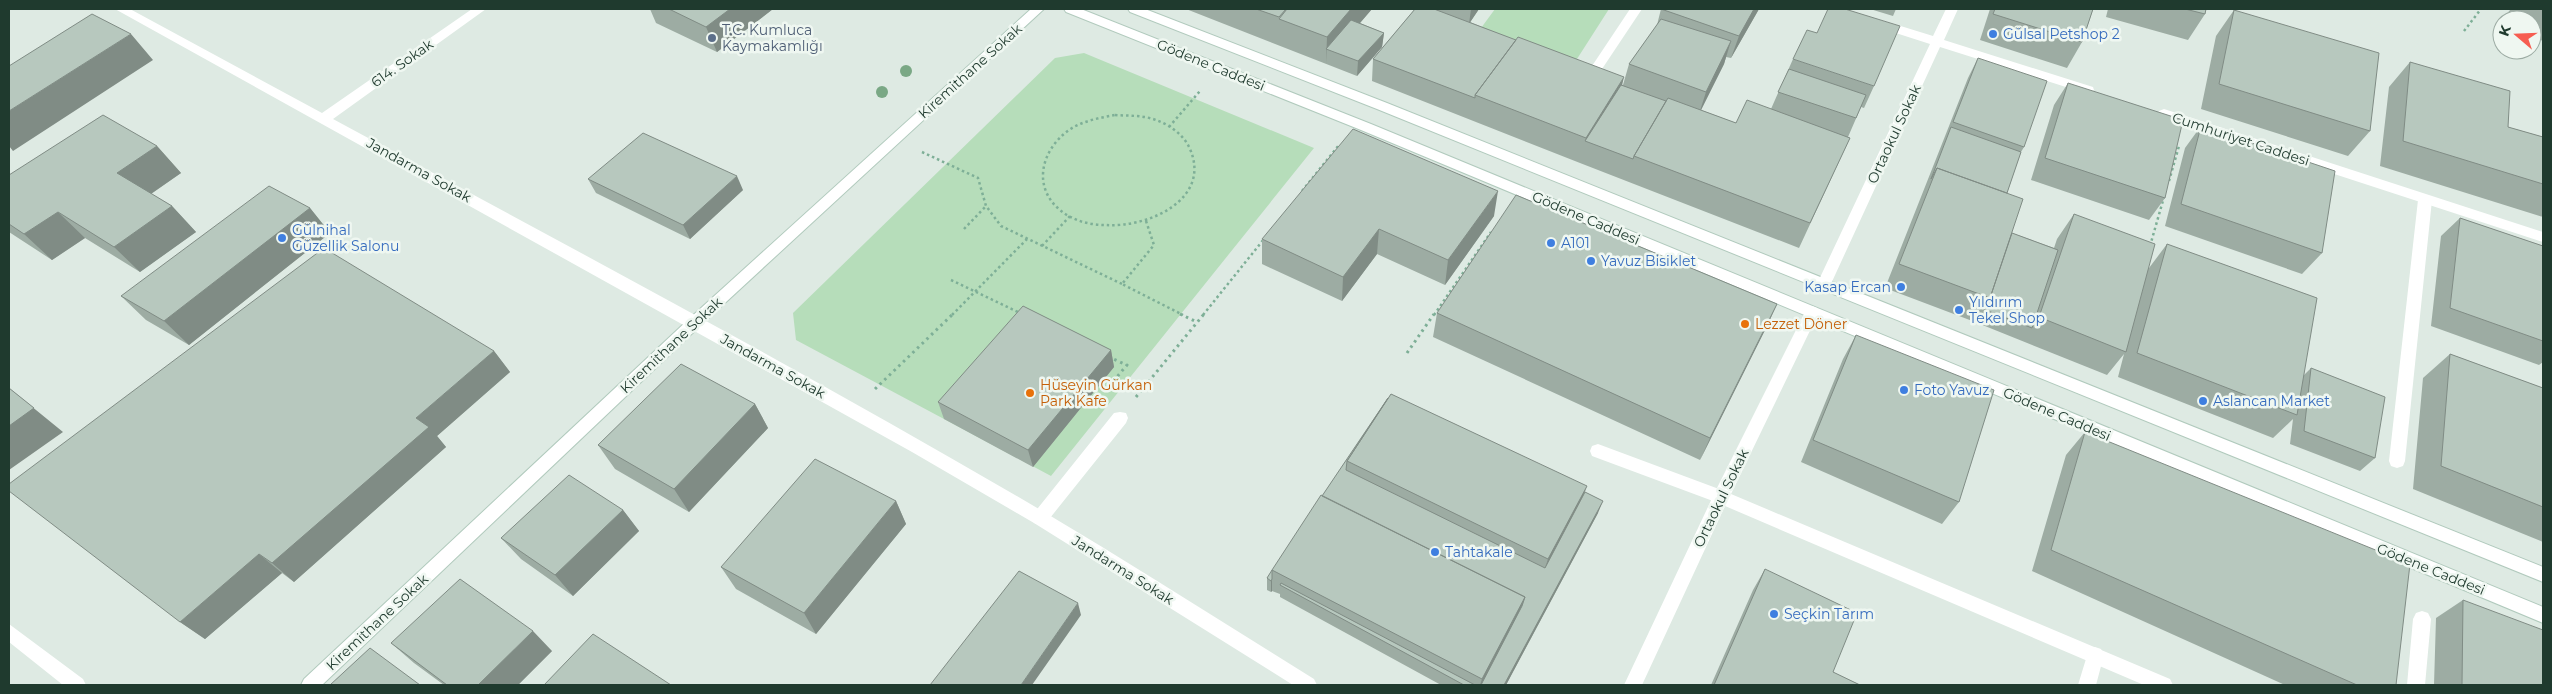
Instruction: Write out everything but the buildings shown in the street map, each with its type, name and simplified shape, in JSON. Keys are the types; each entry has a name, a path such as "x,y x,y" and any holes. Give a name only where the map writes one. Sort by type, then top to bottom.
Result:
{"street":[{"name":"Jandarma Sokak","path":"121,9 324,118 853,410 1040,518 1308,685"},
{"name":"614. Sokak","path":"324,118 480,9"},
{"name":"Kiremithane Sokak","path":"310,685 695,322 1038,9"},
{"name":"Gödene Caddesi","path":"1070,9 1356,123 2543,615"},
{"name":"Gödene Caddesi","path":"1134,9 1382,106 1823,286 2543,575"},
{"path":"1598,66 1636,9"},
{"name":"Ortaokul Sokak","path":"1823,286 1952,9"},
{"path":"1862,18 2103,95"},
{"name":"Cumhuriyet Caddesi","path":"2149,109 2543,238"},
{"path":"2397,461 2425,200"},
{"name":"Ortaokul Sokak","path":"1633,685 1721,497 1812,312"},
{"path":"1040,518 1120,418"},
{"path":"1598,451 1721,497 2164,685"},
{"path":"2416,685 2422,619"},
{"path":"9,632 77,685"},
{"path":"2087,685 2095,655"}],"path":[{"path":"2464,31 2480,9"},
{"path":"1169,127 1220,69"},
{"path":"1115,115 1141,116 1164,123 1182,135 1192,151 1196,169 1191,186 1178,203 1159,216 1146,221 1110,226 1086,223 1070,216 1050,200 1042,182 1042,163 1052,145 1076,127 1090,120 1115,115"},
{"path":"2167,186 2186,121"},
{"path":"1301,192 1356,123"},
{"path":"895,140 978,178 986,206 1001,226 1197,322"},
{"path":"1407,353 1519,191"},
{"path":"2149,251 2165,195"},
{"path":"964,229 986,206"},
{"path":"1042,246 1070,216"},
{"path":"1122,284 1154,245 1146,221"},
{"path":"1109,357 1127,365 1095,404 1120,418 1264,238"},
{"path":"853,410 976,292 1027,239"},
{"path":"951,280 1029,318"}],"green space":[{"path":"1495,9 1609,9 1568,73 1473,39"},
{"path":"1084,53 1314,148 1051,476 796,340 793,313 1055,58"}],"place":[{"name":"Gülsal Petshop 2","path":"1993,34"},
{"name":"T.C. Kumluca Kaymakamlığı","path":"712,38"},
{"name":"Gülnihal Güzellik Salonu","path":"282,238"},
{"name":"A101","path":"1551,243"},
{"name":"Yavuz Bisiklet","path":"1591,261"},
{"name":"Kasap Ercan","path":"1901,287"},
{"name":"Yıldırım Tekel Shop","path":"1959,310"},
{"name":"Lezzet Döner","path":"1745,324"},
{"name":"Foto Yavuz","path":"1904,390"},
{"name":"Hüseyin Gürkan Park Kafe","path":"1030,393"},
{"name":"Aslancan Market","path":"2203,401"},
{"name":"Tahtakale","path":"1435,552"},
{"name":"Seçkin Tarım","path":"1774,614"}]}
